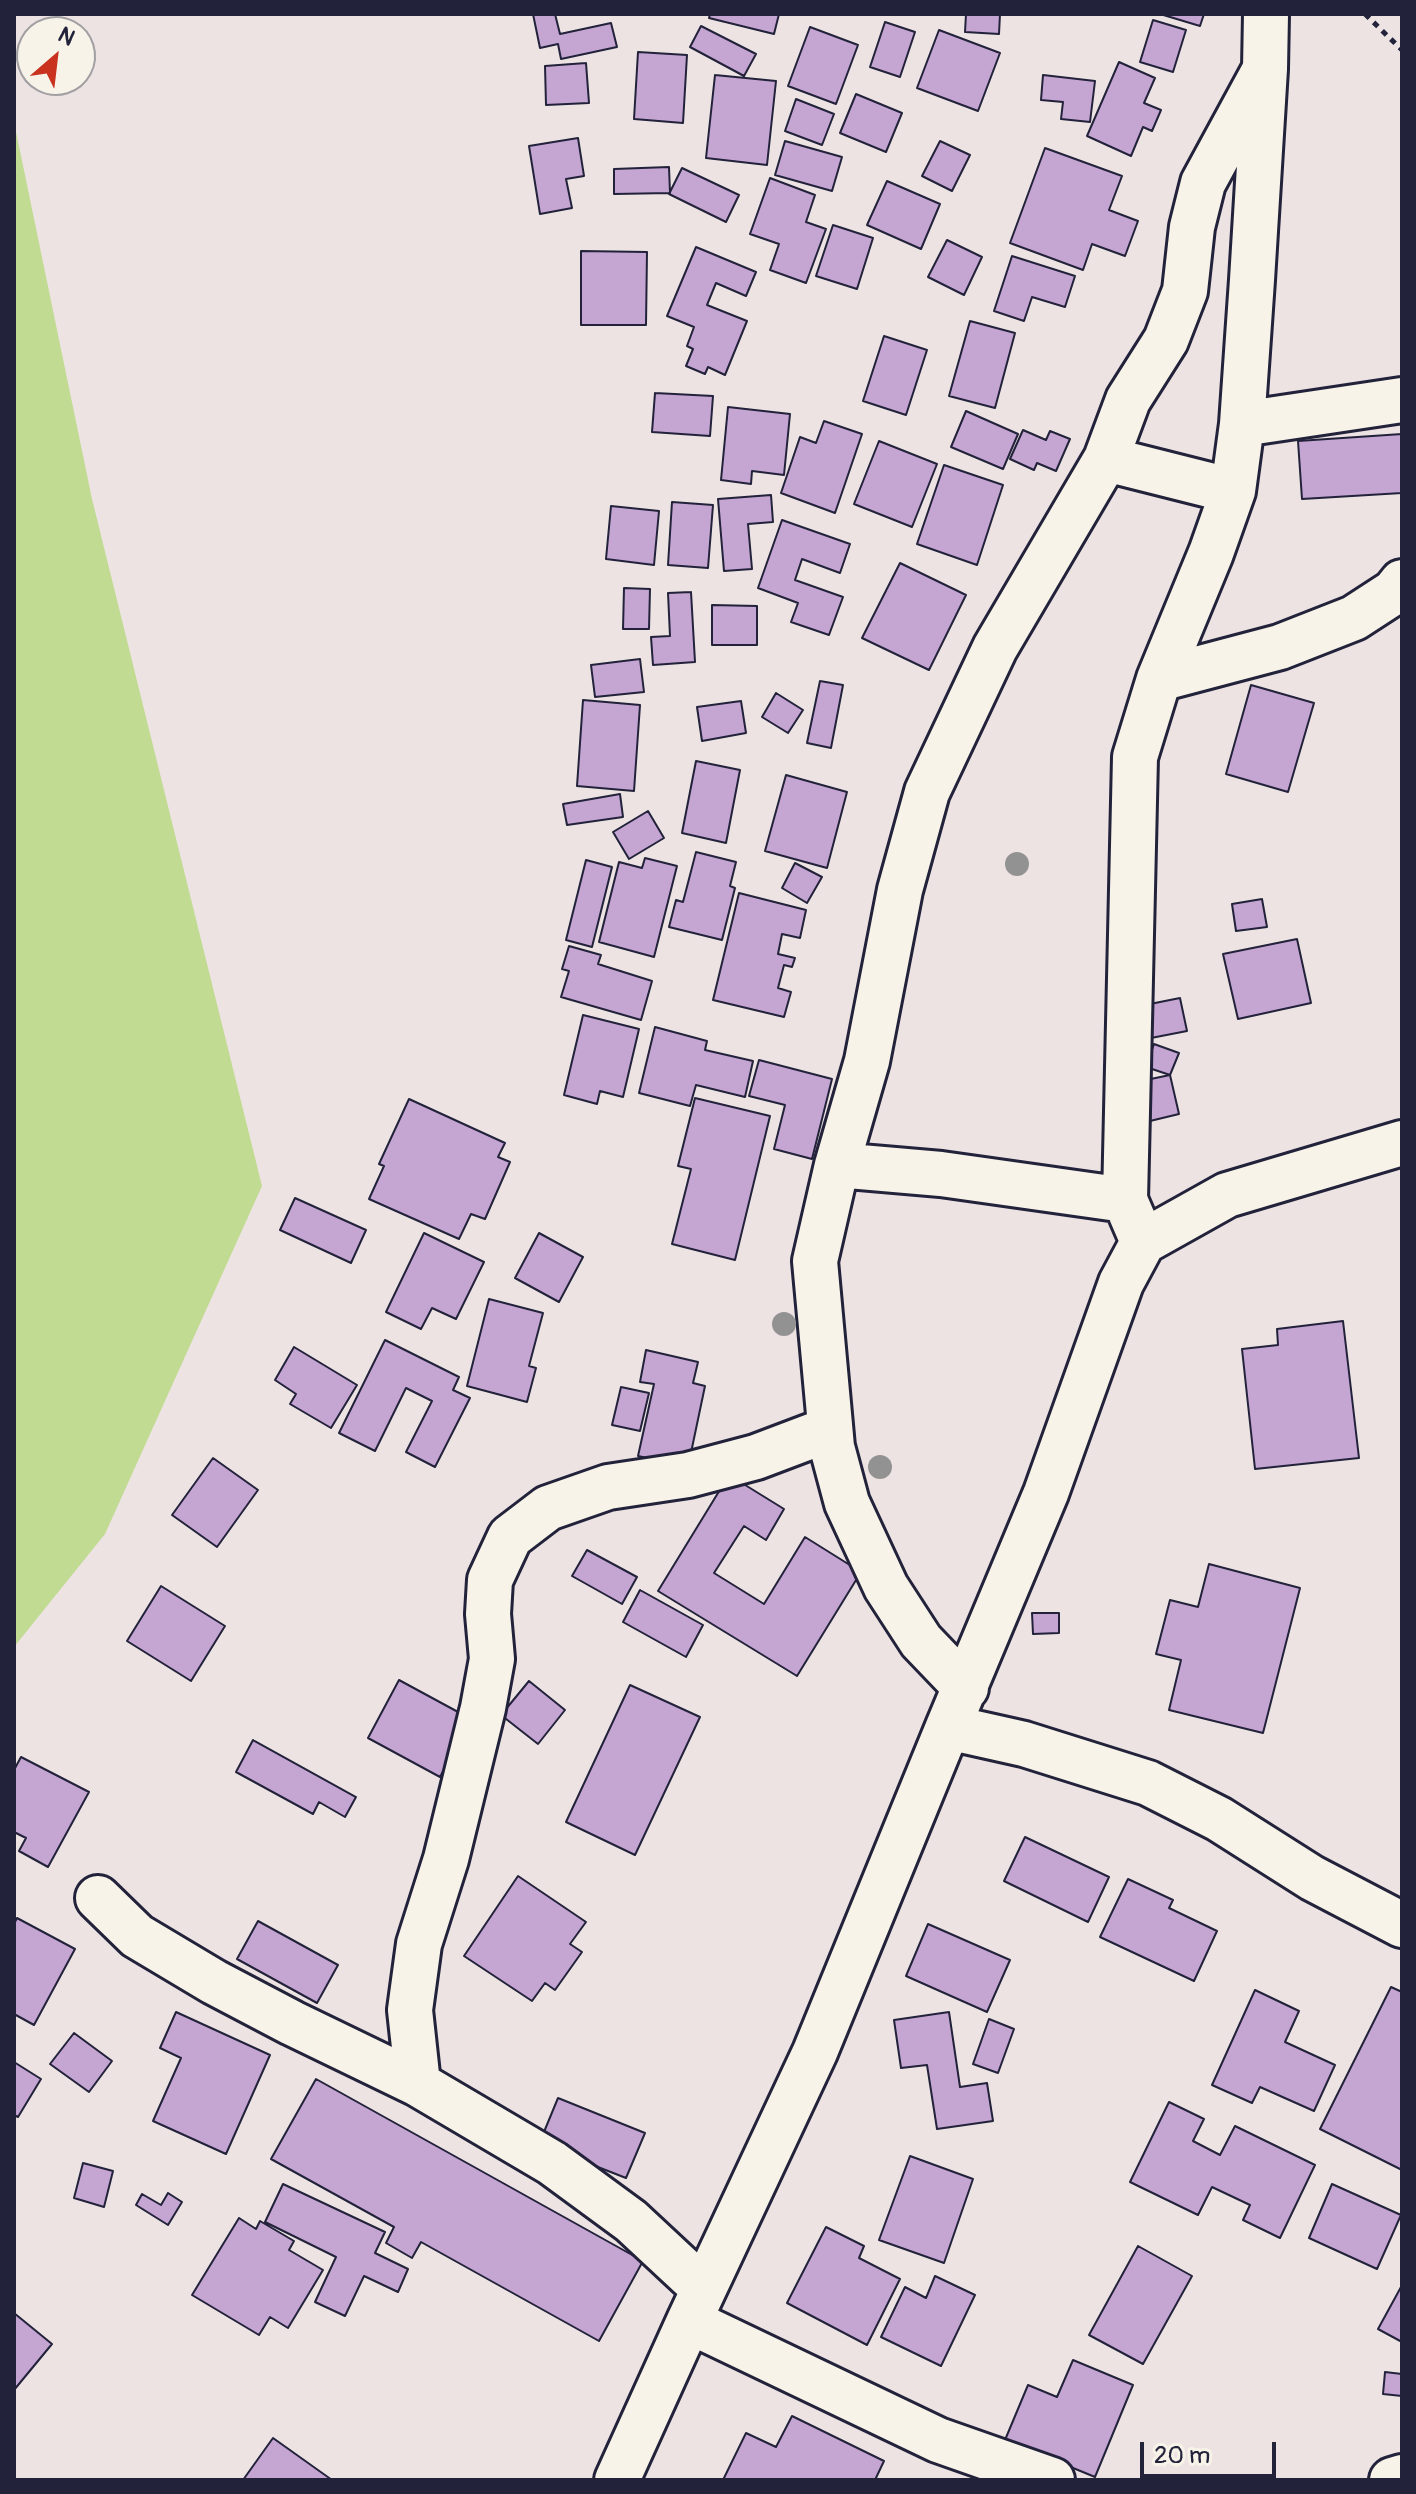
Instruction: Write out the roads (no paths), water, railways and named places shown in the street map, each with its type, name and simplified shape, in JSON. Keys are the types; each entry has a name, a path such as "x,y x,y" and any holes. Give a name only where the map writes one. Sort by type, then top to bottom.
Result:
{"street":[{"path":"1143,1242 1125,1200 1135,757 1159,679 1233,491 1242,424 1266,14"},
{"path":"966,1688 921,1641 886,1587 847,1503 832,1447 815,1261 837,1165 867,1061 900,890 927,792 995,648 1106,459 1128,400 1166,340 1185,291 1192,227 1203,183 1265,69"},
{"path":"1242,424 1402,400"},
{"path":"1106,459 1233,491"},
{"path":"1159,679 1280,647 1354,618 1394,592 1402,582"},
{"path":"617,2480 815,2052 1046,1493 1121,1283 1143,1242 1227,1195 1402,1143"},
{"path":"837,1165 941,1174 1125,1200"},
{"path":"418,2084 410,2010 419,1944 446,1859 483,1708 492,1659 488,1614 490,1580 510,1537 548,1508 608,1487 688,1475 756,1457 830,1429"},
{"path":"948,1727 1024,1744 1148,1783 1219,1819 1312,1878 1402,1925"},
{"path":"98,1898 137,1936 214,1982 418,2084 552,2163 631,2221 696,2305 938,2440 1052,2480"},
{"path":"1392,2480 1402,2477"}]}
